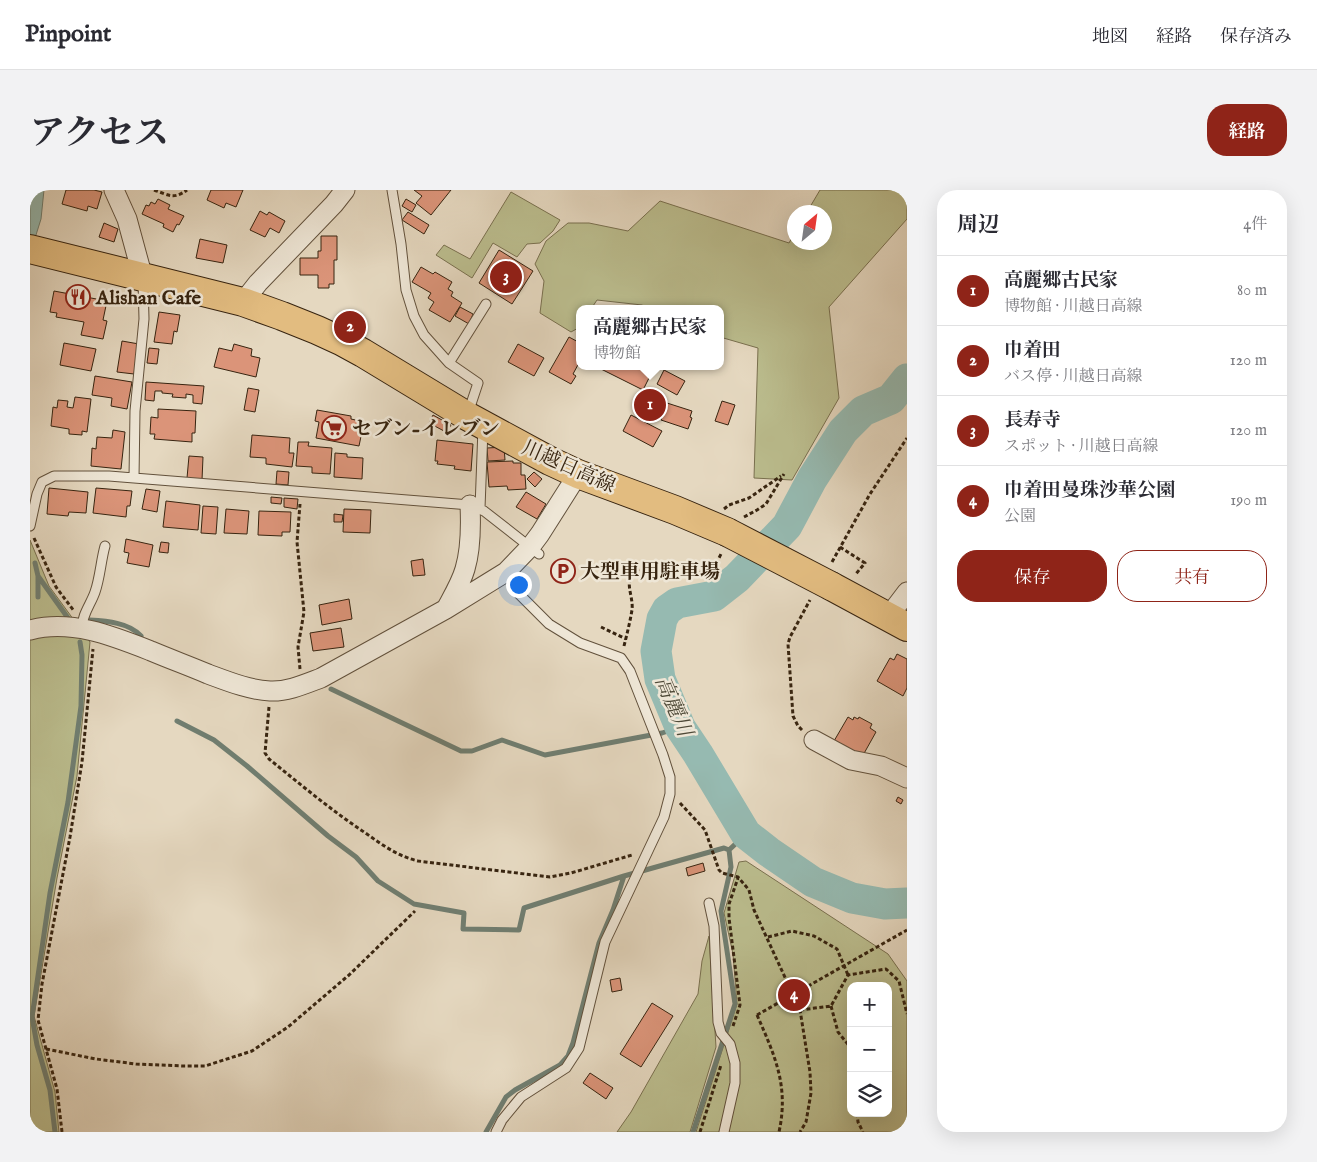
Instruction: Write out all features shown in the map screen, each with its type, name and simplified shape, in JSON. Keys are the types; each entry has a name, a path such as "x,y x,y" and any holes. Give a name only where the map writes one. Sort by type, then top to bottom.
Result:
{"main road":[{"name":"川越日高線","path":"38,251 242,302 282,316 341,341 475,420 550,461 578,474 675,510 841,582 897,622"}],"street":[{"path":"114,190 127,219 143,278"},
{"path":"242,302 345,190"},
{"path":"30,630 43,626 86,627 119,638 226,681 271,691 294,688 321,678 506,572 535,550 540,534 578,474"},
{"path":"446,608 465,570 475,506"},
{"path":"897,622 907,592"},
{"path":"814,740 851,760 881,766 907,778"}],"lane":[{"path":"392,190 406,290 414,316 424,335 449,363 478,383 475,420 475,506"},
{"path":"134,478 136,411 144,319 143,278"},
{"path":"449,363 486,304"},
{"path":"30,526 36,494 42,482 54,476 109,476 475,506 535,550"},
{"path":"86,627 85,611 95,591 105,546"},
{"path":"496,1132 502,1120 521,1097 566,1068 579,1048 605,942 664,817 670,794 670,777 663,755 630,671 621,658 580,643 549,624 519,594 506,572"},
{"path":"709,903 714,926 718,1022 721,1034 730,1044 735,1062 736,1083 724,1132"}],"path":[{"path":"154,190 172,197 180,196 187,190"},
{"path":"621,658 632,610 632,600 628,586 630,577 635,570 641,568 697,573 707,571 714,566 730,535 744,516 766,504 784,474 749,498"},
{"path":"301,491 297,542 304,612 298,647 304,685"},
{"path":"34,536 56,587 86,627 82,762 70,838 42,984 38,1020 57,1089 62,1132"},
{"path":"840,546 865,563 841,582"},
{"path":"601,627 626,639"},
{"path":"271,691 265,743 265,752 269,759 345,819 394,853 418,861 550,877 571,873 648,850"},
{"path":"670,794 705,830 719,870 722,873 737,877 749,890 754,910 800,1010 810,1072 811,1093 806,1122 800,1132"},
{"path":"700,1132 740,1004 729,918 729,904 737,877"},
{"path":"46,1050 136,1064 184,1066 205,1066 252,1051 288,1027 349,975 415,911"},
{"path":"779,1132 783,1090 776,1060 757,1015 907,930"},
{"path":"768,937 792,931 814,936 837,949 848,975"},
{"path":"848,975 886,968 899,981 907,1014"},
{"path":"847,1043 838,1032 831,1006 848,975"},
{"path":"800,1010 831,1006"},
{"path":"857,1117 863,1132"}],"green space":[{"path":"820,190 907,190 907,219 829,307 839,398 792,480 754,478 758,348 724,338 724,305 642,305 597,300 594,305 576,305 576,329 571,332 540,313 544,281 535,264 546,241 568,223 589,223 628,231 660,201 787,242 787,250 832,250 832,205 811,205"},
{"path":"511,192 560,220 553,231 540,243 527,244 517,257 493,243 472,278 436,255 444,245 470,259"},
{"path":"30,540 49,586 90,642 77,776 57,878 34,1016 55,1092 59,1132 30,1132"},
{"path":"746,861 888,954 907,981 907,1132 696,1132 737,1004 733,954 724,913 739,862"},
{"path":"709,936 716,1047 690,1132 617,1132 631,1112 698,994 702,961"}],"water":[{"path":"30,190 44,190 41,219 30,254"}],"building":[{"path":"66,190 94,190 102,192 97,209 88,206 87,211 62,204"},
{"path":"211,190 243,190 236,207 226,203 224,208 207,200"},
{"path":"414,190 451,190 431,215 416,203 422,196"},
{"path":"158,199 170,205 168,209 184,216 173,232 163,227 164,224 142,214 146,205 149,206 151,202 155,204"},
{"path":"406,199 416,205 412,212 402,206"},
{"path":"260,211 267,215 269,212 285,221 279,233 270,228 265,237 250,230"},
{"path":"408,212 429,225 424,234 402,220"},
{"path":"104,223 118,229 114,242 99,237"},
{"path":"321,236 337,236 334,284 329,284 329,288 318,288 318,275 300,275 300,258 318,258 318,251 321,251"},
{"path":"200,239 227,245 223,263 196,258"},
{"path":"499,250 533,271 512,304 479,283"},
{"path":"421,267 433,274 435,272 452,282 448,289 453,292 451,296 462,303 450,322 429,310 434,302 428,298 431,293 412,282"},
{"path":"54,291 107,301 103,320 107,321 103,339 81,335 84,322 56,317 57,313 50,312"},
{"path":"460,307 473,314 469,324 455,316"},
{"path":"159,312 180,315 177,332 174,331 172,344 154,342"},
{"path":"569,337 576,341 576,368 573,374 576,376 571,384 549,372"},
{"path":"122,341 139,344 134,374 117,372"},
{"path":"64,343 96,349 91,371 60,365"},
{"path":"234,344 252,349 251,356 260,358 256,377 214,367 219,348 232,351"},
{"path":"518,344 544,358 534,376 508,362"},
{"path":"149,348 159,349 157,364 147,363"},
{"path":"603,370 653,370 643,390"},
{"path":"664,370 685,381 677,395 657,384"},
{"path":"95,376 132,382 127,409 111,406 112,398 92,395"},
{"path":"146,382 204,386 202,404 193,403 193,395 186,394 186,398 172,397 173,394 162,393 162,391 155,391 154,401 145,400"},
{"path":"248,388 259,390 255,412 244,410"},
{"path":"75,397 91,399 87,432 82,431 82,435 69,434 69,429 51,426 53,407 57,408 58,400 68,401 67,407 73,408"},
{"path":"722,401 735,405 728,425 715,421"},
{"path":"667,403 692,411 690,417 692,418 688,429 661,420"},
{"path":"158,409 196,411 195,433 192,433 192,442 154,439 155,434 150,434 151,417 158,418"},
{"path":"317,410 351,416 351,419 364,422 359,446 316,438 319,422 315,421"},
{"path":"433,415 451,425 448,430 445,429 444,431 429,423"},
{"path":"631,415 662,431 653,447 623,431"},
{"path":"113,430 125,432 121,469 91,466 92,448 96,449 97,437 112,438"},
{"path":"252,435 290,438 289,453 294,453 292,467 266,464 266,458 250,457"},
{"path":"437,440 473,444 471,471 454,469 455,466 437,464 438,461 435,461"},
{"path":"298,442 309,442 308,446 332,448 330,474 312,473 312,467 296,466"},
{"path":"504,447 505,460 488,461 487,448"},
{"path":"335,453 347,454 347,457 363,458 362,479 334,477"},
{"path":"189,456 203,457 202,480 187,478"},
{"path":"513,461 513,463 521,463 521,475 525,475 526,489 508,490 507,486 489,487 487,462"},
{"path":"277,471 289,472 288,485 276,484"},
{"path":"534,472 542,479 535,487 527,479"},
{"path":"49,488 88,492 86,513 69,512 68,516 47,514"},
{"path":"96,488 132,491 126,517 93,513"},
{"path":"146,489 160,491 157,512 142,509"},
{"path":"526,492 546,504 537,519 516,507"},
{"path":"271,497 282,498 281,504 271,503"},
{"path":"284,498 298,499 297,509 284,507"},
{"path":"166,501 200,505 198,530 163,527"},
{"path":"203,506 218,507 216,534 201,533"},
{"path":"226,509 249,511 247,534 224,533"},
{"path":"344,509 371,510 370,533 343,532"},
{"path":"259,511 291,512 290,532 282,532 282,536 258,535"},
{"path":"334,514 343,515 342,522 334,522"},
{"path":"126,539 153,545 149,567 127,563 129,553 124,552"},
{"path":"161,542 169,543 168,553 159,552"},
{"path":"423,559 425,575 413,576 411,561"},
{"path":"349,599 352,619 322,625 319,605"},
{"path":"341,628 344,647 313,651 310,633"},
{"path":"897,654 907,659 907,688 903,696 877,681 890,658 894,660"},
{"path":"848,717 853,720 854,717 858,719 859,717 872,724 870,728 876,732 862,757 834,741"},
{"path":"898,797 903,800 901,804 896,801"},
{"path":"703,863 705,871 688,876 686,868"},
{"path":"620,978 622,990 612,992 610,980"},
{"path":"652,1003 673,1016 641,1067 620,1054"},
{"path":"590,1073 613,1088 606,1099 583,1083"}],"waterway":[{"name":"高麗川","path":"907,379 891,399 863,411 843,431 812,479 787,526 737,578 714,596 677,603 667,610 662,619 656,651 660,679 680,727 746,834 813,882 852,898 885,904 907,903"},
{"path":"35,563 38,576 38,597"},
{"path":"38,576 68,618"},
{"path":"88,620 123,625 136,631 141,636"},
{"path":"55,1132 50,1090 37,1045 32,1017 50,893 68,802 81,706 82,655 80,642"},
{"path":"331,689 461,751 472,751 502,740 545,755 662,733 680,727"},
{"path":"177,721 214,740 247,766 328,836 356,857 378,881 414,904 464,913 463,929 519,930 524,908 624,876"},
{"path":"693,1132 735,1004 721,911 731,867 729,850 746,834"},
{"path":"486,1132 506,1097 560,1065 568,1056 599,943 613,910 624,876 724,848 729,850"}],"place":[{"name":"長寿寺","path":"506,277"},
{"name":"Alishan Cafe","path":"78,297"},
{"name":"巾着田","path":"350,327"},
{"name":"高麗郷古民家","path":"650,405"},
{"name":"セブン-イレブン","path":"334,428"},
{"name":"大型車用駐車場","path":"563,571"},
{"name":"巾着田曼珠沙華公園","path":"794,995"}]}
